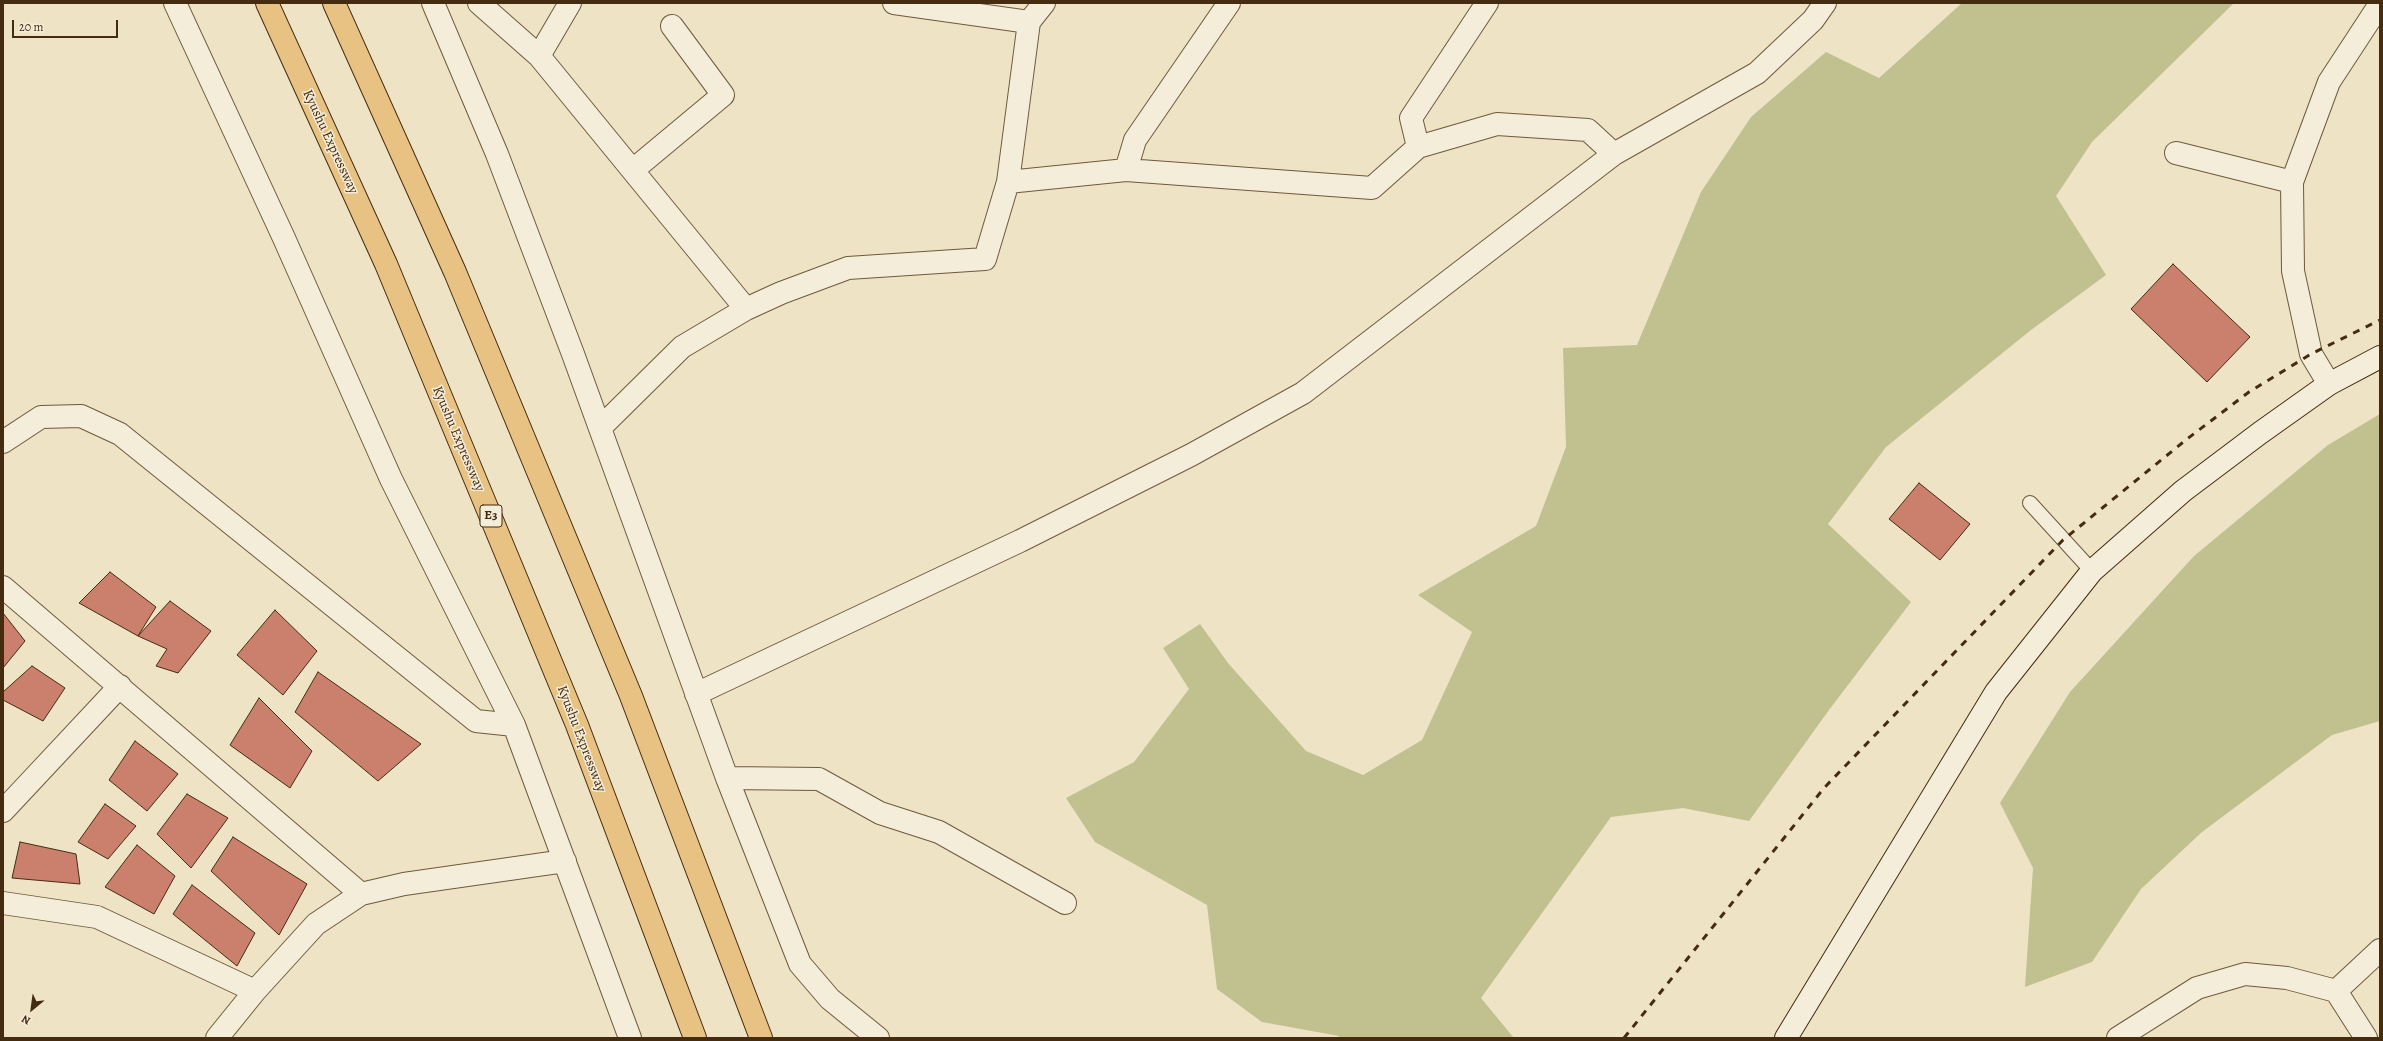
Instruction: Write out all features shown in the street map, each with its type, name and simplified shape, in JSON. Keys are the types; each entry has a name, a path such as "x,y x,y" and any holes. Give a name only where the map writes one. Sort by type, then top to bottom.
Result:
{"highway":[{"name":"Kyushu Expressway","path":"267,3 386,264 577,725 695,1038"},
{"path":"334,3 455,272 625,681 760,1038"}],"street":[{"path":"175,3 283,236 391,479 514,725 630,1038"},
{"path":"433,3 497,154 600,428 727,778 800,964 830,999 878,1038"},
{"path":"479,3 539,56 746,309"},
{"path":"539,56 570,3"},
{"path":"894,3 1029,22"},
{"path":"600,428 682,347 746,309 781,293 848,268 984,259 1008,182 1029,22 1044,3"},
{"path":"1126,170 1135,140 1229,3"},
{"path":"1418,147 1411,118 1487,3"},
{"path":"696,694 1020,541 1191,454 1302,393 1614,154 1757,73 1813,20 1825,3"},
{"path":"2329,384 2311,354 2293,271 2292,182 2329,82 2380,4"},
{"path":"633,170 723,95 672,26"},
{"path":"1008,182 1126,170 1372,188 1418,147 1497,124 1588,130 1614,154"},
{"path":"2176,153 2292,182"},
{"path":"1786,1038 1996,692 2092,571 2183,491 2329,384 2380,357"},
{"path":"3,442 41,417 81,416 120,434 476,721 514,725"},
{"path":"3,587 361,894"},
{"path":"3,811 120,686"},
{"path":"727,778 819,778 880,812 939,832 1065,903"},
{"path":"217,1038 255,991 316,924 361,894 404,884 565,861"},
{"path":"3,903 97,917 255,991"},
{"path":"2336,991 2380,950"},
{"path":"2118,1038 2197,988 2244,974 2287,978 2336,991 2366,1038"}],"lane":[{"path":"2030,503 2092,571"}],"green space":[{"path":"1962,3 2234,3 2092,142 2056,196 2106,275 2031,330 1886,447 1828,524 1911,602 1829,710 1749,821 1683,808 1611,817 1481,998 1514,1038 1338,1038 1339,1036 1262,1022 1217,989 1207,905 1095,842 1066,798 1134,762 1189,689 1163,648 1200,624 1228,663 1306,751 1363,775 1422,740 1472,632 1418,595 1536,526 1566,447 1563,348 1637,345 1701,192 1751,117 1826,52 1879,78"},
{"path":"2380,414 2380,721 2332,735 2202,832 2141,889 2092,962 2025,987 2033,868 2000,803 2070,692 2194,556 2328,445"}],"building":[{"path":"2173,264 2250,337 2207,382 2131,309"},
{"path":"1919,483 1970,524 1940,560 1889,519"},
{"path":"110,572 156,607 138,636 79,603"},
{"path":"170,601 211,631 178,673 156,666 167,649 138,636"},
{"path":"275,610 317,651 283,695 237,655"},
{"path":"3,613 25,641 3,668"},
{"path":"32,666 65,688 43,721 3,700 3,692"},
{"path":"318,672 421,744 378,781 295,712"},
{"path":"259,698 312,751 290,788 230,745"},
{"path":"135,741 178,774 147,811 109,780"},
{"path":"187,794 228,818 191,868 157,834"},
{"path":"105,804 136,826 108,859 78,842"},
{"path":"233,837 307,884 279,935 211,871"},
{"path":"20,842 76,854 80,884 12,878"},
{"path":"137,845 175,876 154,914 105,887"},
{"path":"192,885 255,933 237,966 173,914"}],"railway":[{"path":"1624,1038 1824,788 2063,540 2187,439 2249,392 2311,354 2380,320"}]}
